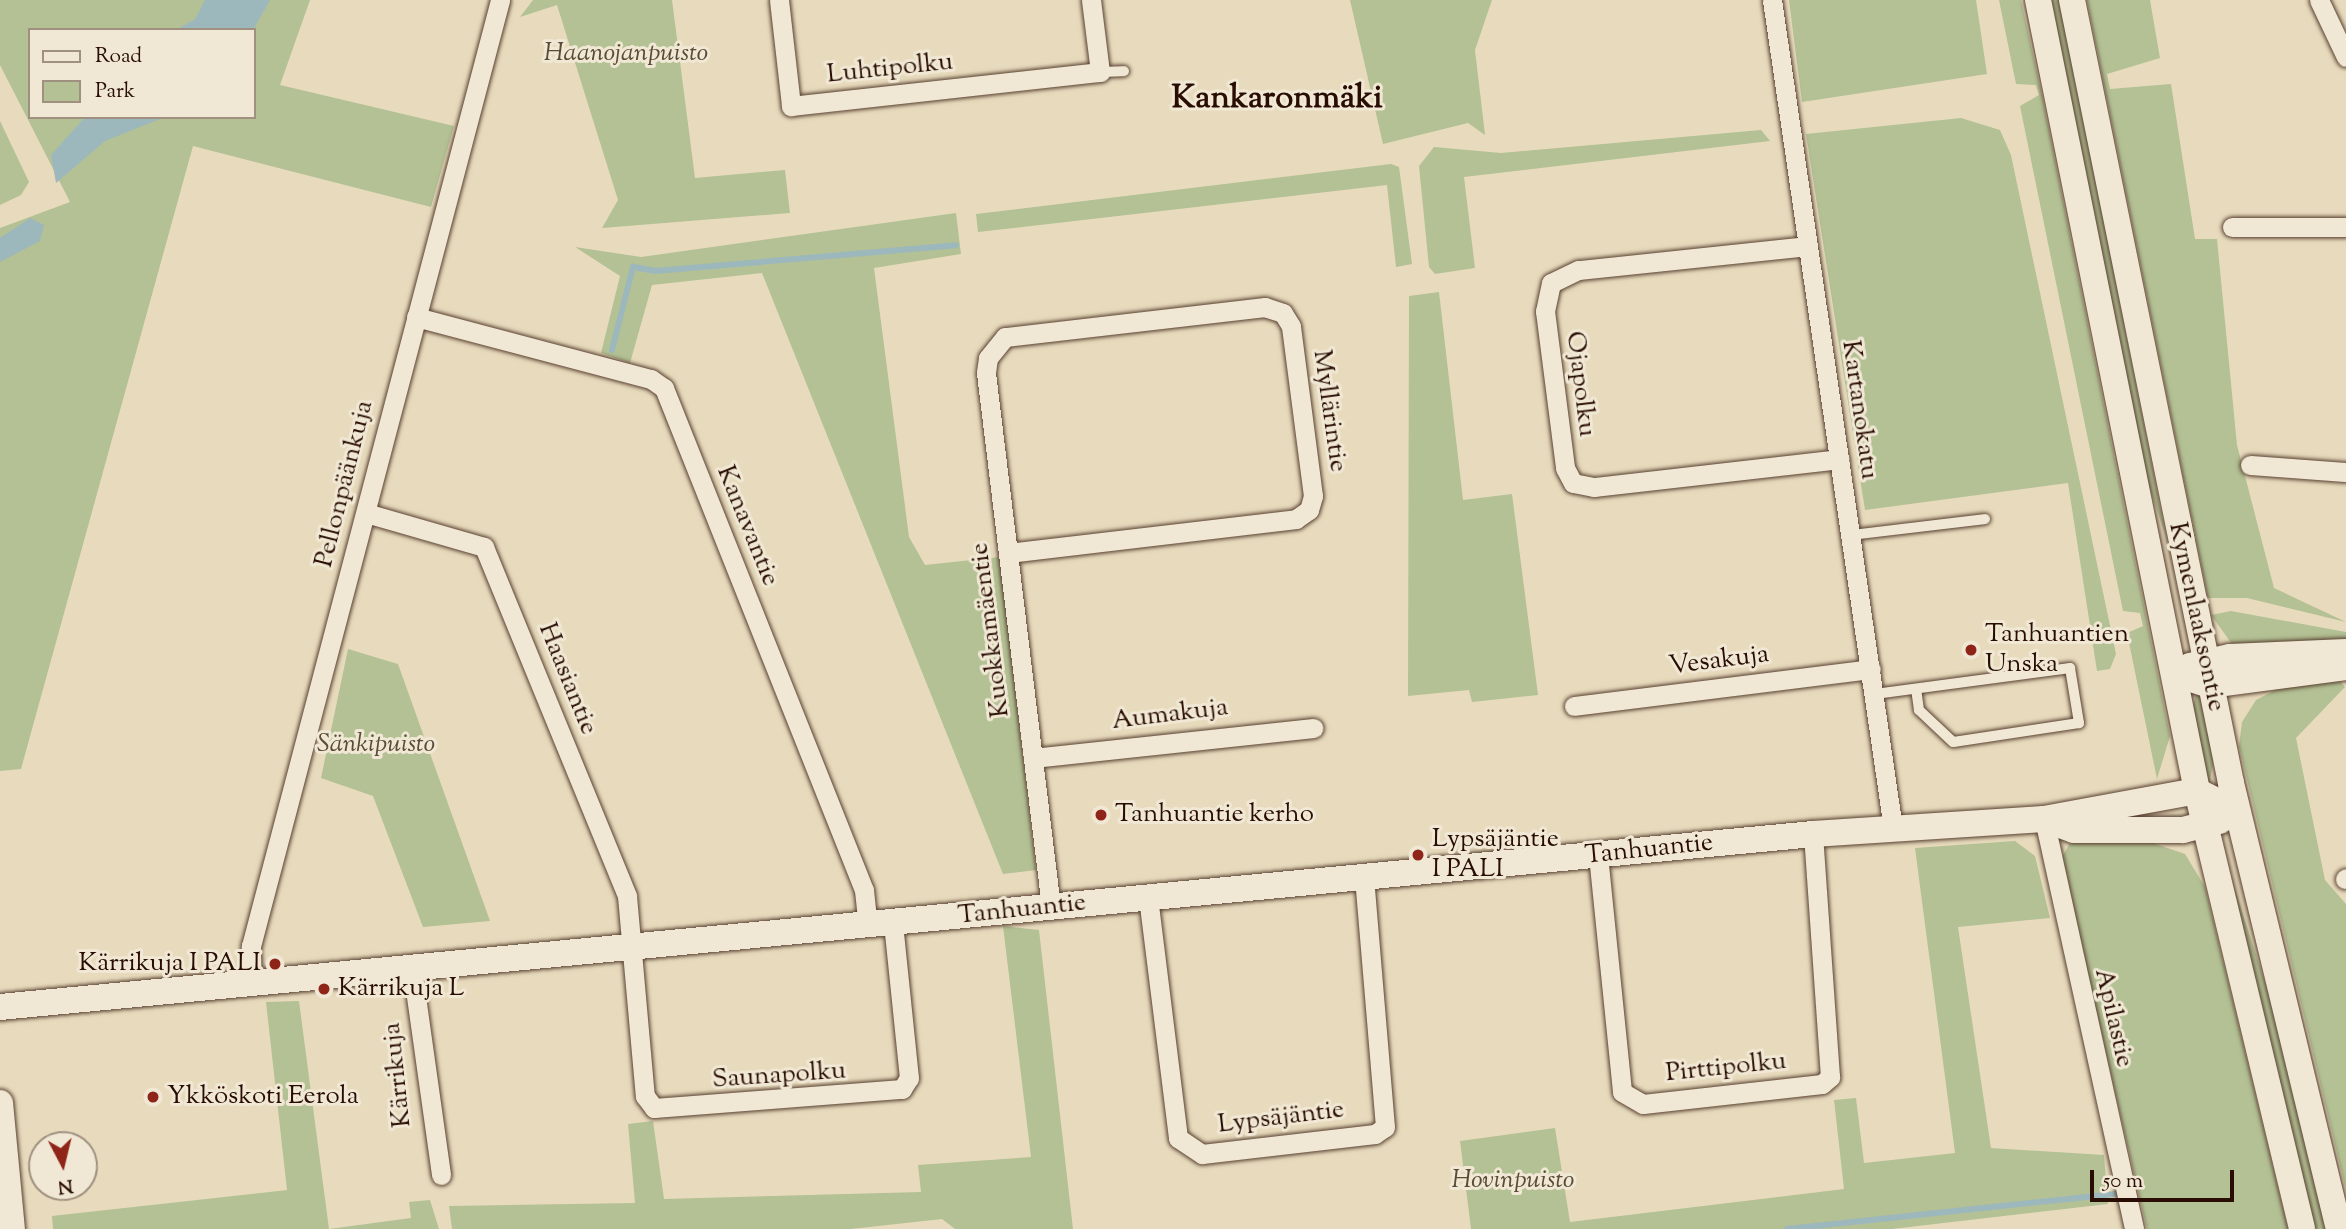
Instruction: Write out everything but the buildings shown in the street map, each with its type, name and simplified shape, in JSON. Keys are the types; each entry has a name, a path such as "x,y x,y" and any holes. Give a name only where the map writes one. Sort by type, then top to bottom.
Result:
{"street":[{"name":"Pellonpäänkuja","path":"252,984 251,946 500,0"},
{"name":"Luhtipolku","path":"779,0 791,106 1100,72"},
{"path":"1091,0 1100,72"},
{"name":"Kartanokatu","path":"1772,0 1893,828"},
{"name":"Kymenlaaksontie","path":"2038,0 2197,792 2302,1229"},
{"name":"Kymenlaaksontie","path":"2072,0 2237,811 2339,1229"},
{"path":"2319,0 2346,57"},
{"path":"2232,227 2346,227"},
{"name":"Ojapolku","path":"1808,246 1578,270 1551,283 1545,311 1564,468 1573,483 1594,487 1839,459"},
{"name":"Myllärintie","path":"992,347 1005,337 1265,307 1283,313 1291,326 1313,496 1309,510 1296,519 1008,553"},
{"name":"Kanavantie","path":"416,317 651,379 664,388 864,890 881,924"},
{"name":"Kuokkamäentie","path":"992,347 986,373 1051,907"},
{"path":"2250,465 2346,472"},
{"name":"Haasiantie","path":"366,513 484,547 626,896 632,949"},
{"path":"2207,672 2346,652"},
{"path":"2173,674 2346,667"},
{"name":"Vesakuja","path":"1574,706 1871,669"},
{"name":"Aumakuja","path":"1033,758 1313,728"},
{"path":"2197,792 2237,811"},
{"name":"Tanhuantie","path":"0,1007 632,949 1813,834 2043,819 2197,792"},
{"name":"Tanhuantie","path":"2043,819 2074,830 2206,828 2237,811"},
{"name":"Apilastie","path":"2043,819 2134,1229"},
{"name":"Pirttipolku","path":"1598,855 1622,1092 1643,1104 1822,1084 1830,1077 1813,834"},
{"name":"Lypsäjäntie","path":"1148,897 1178,1138 1202,1154 1375,1134 1385,1127 1364,878"},
{"name":"Saunapolku","path":"632,949 645,1096 654,1108 889,1095 909,1078 881,924"},
{"name":"Kärrikuja","path":"412,968 441,1175"},
{"path":"0,1103 12,1229"}],"lane":[{"path":"1100,72 1124,71"},
{"path":"1851,535 1985,519"},
{"path":"1875,694 2070,668 2078,723 1953,742 1919,710 1916,689"}],"green space":[{"path":"0,0 310,0 280,85 454,126 431,207 193,146 21,769 0,771 0,228 70,202 0,65"},
{"name":"Haanojanpuisto","path":"533,0 672,0 695,178 785,170 790,213 602,228 618,200 557,5 520,17"},
{"path":"1350,0 1492,0 1475,50 1485,135 1468,123 1383,144"},
{"path":"1789,0 1976,0 1987,74 1802,102"},
{"path":"1999,0 2021,0 2042,95 2170,736 2157,779 2127,633 2143,626 2140,613 2123,611 2020,106 2039,95 2036,85 2016,84"},
{"path":"2048,0 2060,0 2186,638 2165,534 2140,459"},
{"path":"2087,0 2150,0 2160,58 2107,74 2110,89 2171,84 2195,239 2217,239 2237,445 2274,588 2346,622 2247,598 2208,598"},
{"path":"1961,118 2000,130 2011,155 2116,654 2110,669 2097,671 2068,483 1865,510 1806,134"},
{"path":"0,121 29,182 21,195 0,205"},
{"path":"1761,130 1770,141 1464,177 1475,268 1435,274 1429,267 1419,166 1434,147 1501,153"},
{"path":"1391,164 1399,167 1412,264 1396,267 1387,185 978,232 976,214"},
{"path":"956,213 961,254 874,268 909,537 925,565 1000,557 1036,870 1003,874 762,273 652,285 630,363 601,353 620,276 575,247 641,257"},
{"path":"1439,292 1463,500 1512,494 1538,695 1472,702 1469,690 1408,696 1409,296"},
{"path":"2231,611 2346,632 2346,643 2232,644 2211,615"},
{"name":"Sänkipuisto","path":"348,649 398,664 490,921 423,927 373,796 321,778"},
{"path":"2340,681 2345,687 2296,738 2325,880 2346,904 2346,1190 2239,746 2242,722 2256,700 2281,687"},
{"path":"2198,688 2214,760 2208,789 2192,709"},
{"name":"Hovinpuisto","path":"2015,841 2035,856 2050,918 1958,927 1991,1148 2104,1155 2108,1204 1892,1229 1471,1229 1460,1141 1555,1128 1570,1222 1844,1189 1834,1100 1856,1098 1864,1163 1955,1153 1915,848"},
{"path":"2147,841 2185,854 2205,887 2288,1229 2147,1229 2061,859 2070,843"},
{"path":"2220,843 2272,1004 2327,1229 2314,1229"},
{"path":"1003,926 1039,930 1073,1229 955,1229 942,1219 851,1229 452,1229 449,1206 635,1203 628,1124 653,1121 664,1199 921,1192 918,1165 1031,1157"},
{"path":"299,1001 329,1229 53,1229 52,1216 287,1190 266,1002"},
{"path":"430,1200 439,1229 329,1229 411,1218 409,1202"}],"water":[{"path":"205,0 270,0 254,28 179,28 195,19"},
{"path":"83,119 160,119 105,141 56,183 51,155"},
{"path":"30,218 44,225 40,241 0,262 0,238"}],"waterway":[{"path":"612,350 633,267 655,271 956,245"},
{"path":"1787,1229 2115,1194"}],"place":[{"name":"Tanhuantien Unska","path":"1971,650"},
{"name":"Tanhuantie kerho","path":"1101,815"},
{"name":"Lypsäjäntie I PALI","path":"1418,855"},
{"name":"Kärrikuja I PALI","path":"275,964"},
{"name":"Kärrikuja L","path":"324,989"},
{"name":"Ykköskoti Eerola","path":"153,1097"}],"district":[{"name":"Kankaronmäki","path":"1277,100"}]}
